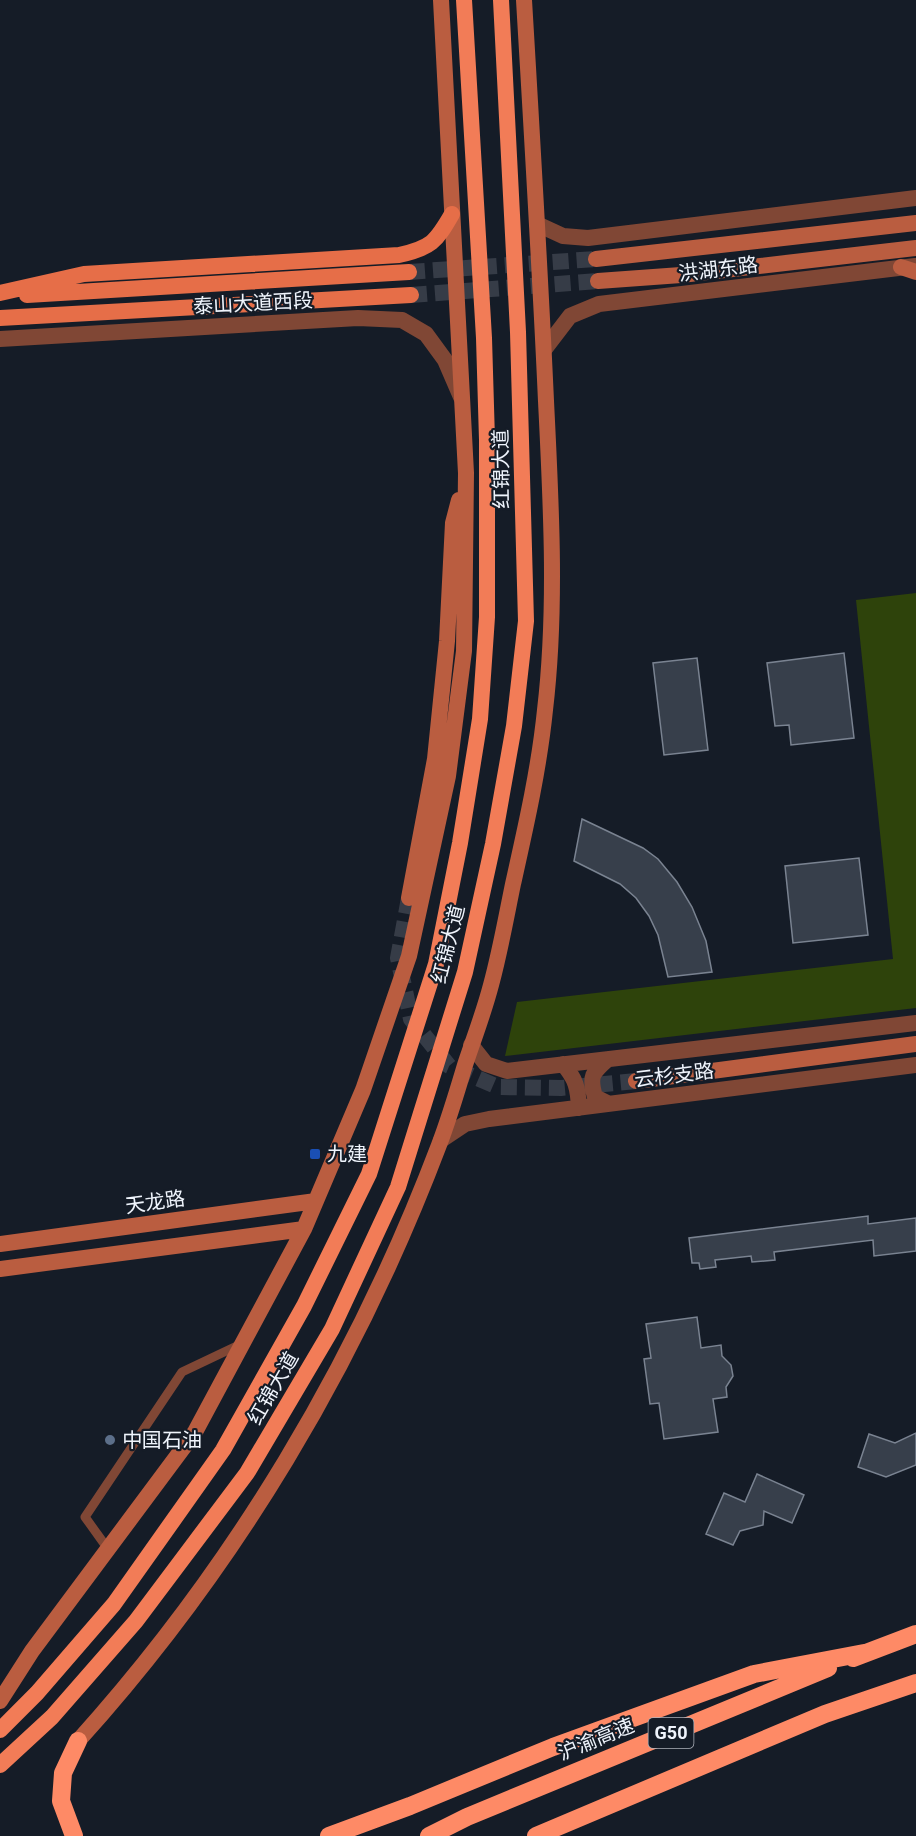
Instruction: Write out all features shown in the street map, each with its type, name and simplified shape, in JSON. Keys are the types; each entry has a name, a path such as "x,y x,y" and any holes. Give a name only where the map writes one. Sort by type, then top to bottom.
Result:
{"highway":[{"name":"红锦大道","path":"0,1730 38,1693 114,1604 223,1450 304,1306 369,1174 436,964 460,843 480,719 487,617 487,440 484,349 464,0"},
{"name":"红锦大道","path":"0,1765 52,1717 136,1621 247,1473 326,1339 398,1187 465,972 493,844 514,726 526,621 519,343 501,0"},
{"name":"沪渝高速","path":"429,1836 467,1817 864,1653 916,1634"},
{"path":"329,1836 553,1747 754,1674 864,1653"},
{"name":"G50","path":"536,1836 825,1714 916,1683"},
{"path":"74,1836 61,1802 63,1773 78,1741"},
{"path":"335,1836 371,1820"}],"main road":[{"name":"红锦大道","path":"0,1701 32,1651 195,1432 304,1229 363,1090 409,956 448,776 464,651 466,473 441,0"},
{"path":"78,1741 103,1713 213,1574 312,1419 357,1334 421,1192 441,1140 491,985 533,793 545,708 551,608 550,491 544,350 524,0"},
{"path":"0,295 84,274 399,255 422,250 438,238 452,214"},
{"name":"洪湖东路","path":"596,258 916,222"},
{"name":"洪湖东路","path":"597,281 681,275 916,248"},
{"name":"泰山大道西段","path":"0,295 409,272"},
{"name":"泰山大道西段","path":"0,318 411,295"},
{"path":"409,898 435,759 447,640 453,523 466,473"},
{"path":"636,1081 916,1044"},
{"name":"天龙路","path":"0,1244 316,1202"},
{"path":"0,1269 304,1229"}],"street":[{"path":"537,224 563,236 588,238 916,198"},
{"name":"洪湖东路","path":"544,350 570,316 599,304 911,268"},
{"name":"泰山大道西段","path":"0,339 358,318 402,320 426,334 439,351 463,402"},
{"name":"云杉支路","path":"471,1045 486,1064 507,1071 916,1023"},
{"path":"608,1059 595,1070 591,1083 595,1097 609,1104"},
{"path":"563,1064 573,1076 578,1091 579,1108"},
{"name":"云杉支路","path":"441,1140 465,1124 489,1119 916,1065"}],"lane":[{"path":"108,1549 85,1517 182,1372 243,1343"}],"green space":[{"path":"916,593 916,1008 505,1056 517,1002 893,959 856,600"}],"building":[{"path":"844,653 854,738 791,745 789,725 775,726 767,663"},
{"path":"697,658 708,750 664,755 653,663"},
{"path":"582,819 643,848 658,859 677,882 692,907 706,941 712,972 668,977 658,935 649,916 636,898 620,884 574,861"},
{"path":"859,858 868,935 793,943 785,866"},
{"path":"868,1216 868,1224 916,1218 916,1251 874,1256 873,1240 774,1252 775,1260 752,1262 751,1256 715,1260 716,1267 700,1269 699,1263 692,1263 689,1238"},
{"path":"697,1317 701,1348 721,1345 722,1356 731,1365 733,1376 726,1387 727,1397 713,1399 718,1432 664,1439 659,1403 650,1404 644,1359 651,1358 646,1324"},
{"path":"916,1433 916,1465 886,1477 858,1467 869,1434 895,1443"},
{"path":"757,1474 804,1495 792,1523 764,1511 763,1525 740,1531 733,1545 706,1534 724,1493 745,1502"}],"tunnel":[{"path":"409,272 596,259"},
{"path":"411,295 598,281"},
{"path":"409,898 398,958 411,1019 449,1066 498,1087 561,1088 636,1081"}],"place":[{"name":"九建","path":"315,1154"},
{"name":"中国石油","path":"110,1440"}]}
